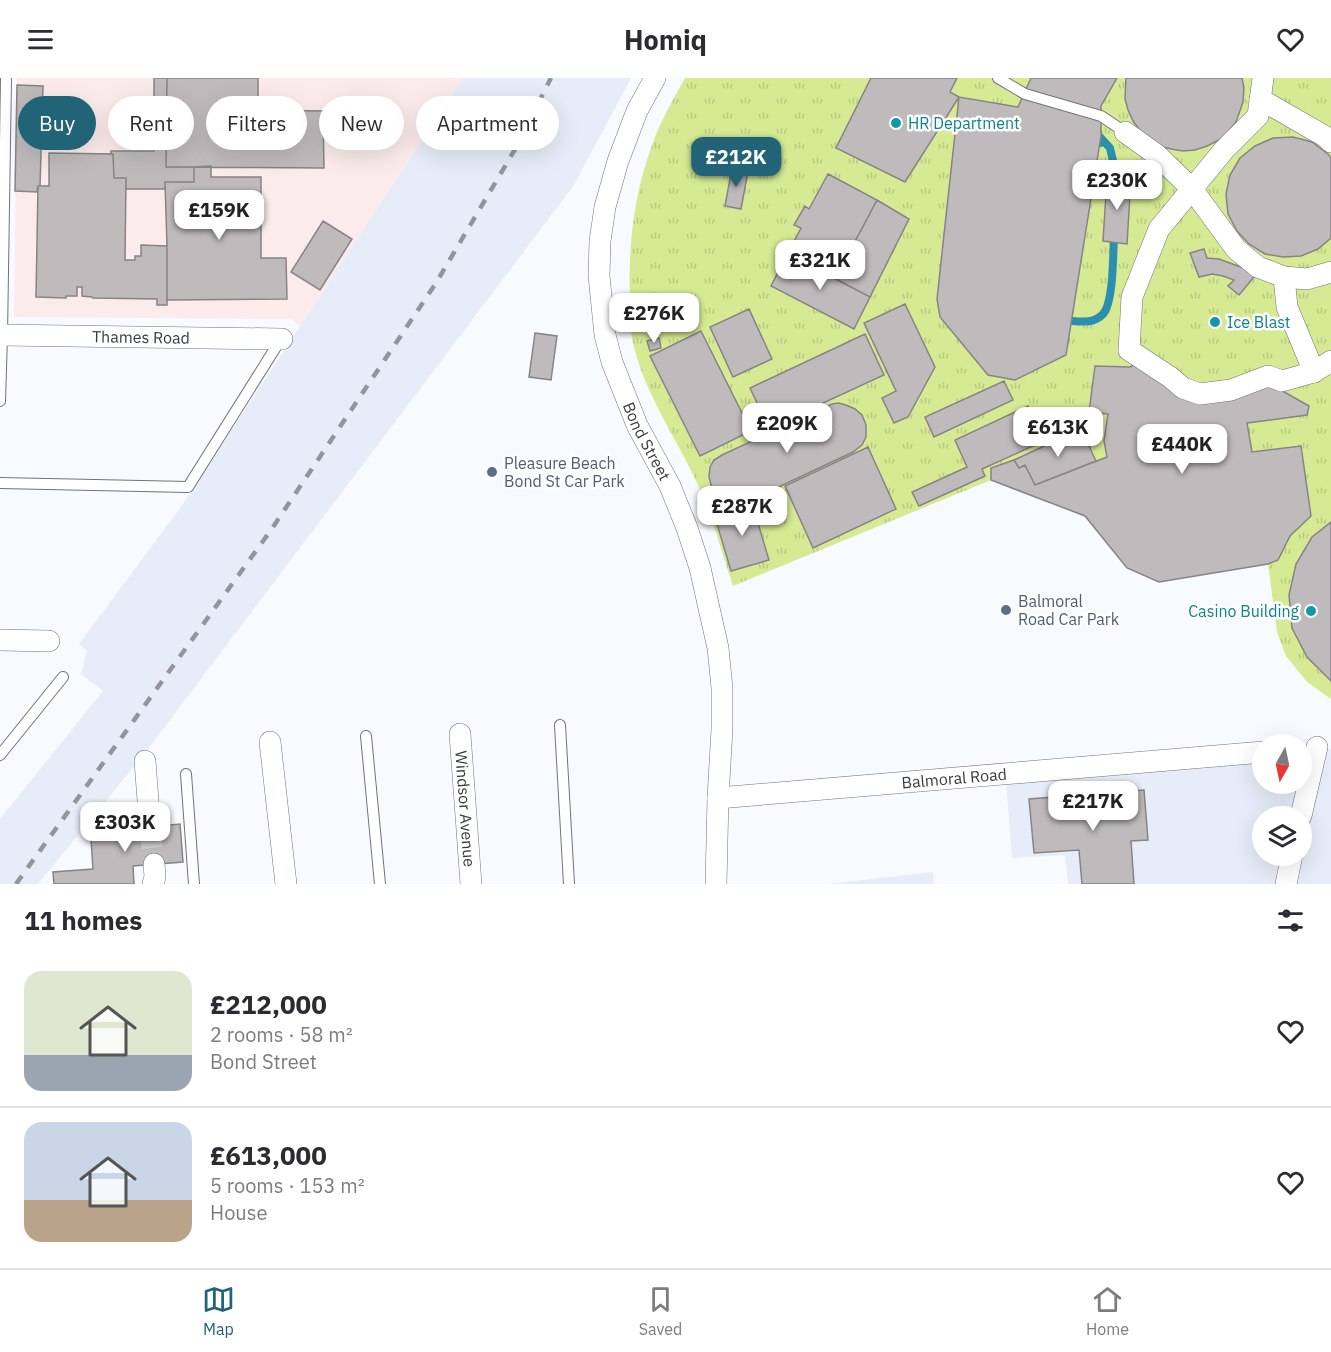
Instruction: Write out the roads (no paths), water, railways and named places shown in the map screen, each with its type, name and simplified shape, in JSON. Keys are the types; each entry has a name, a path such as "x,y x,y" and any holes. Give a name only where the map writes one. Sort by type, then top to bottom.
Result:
{"street":[{"name":"Bond Street","path":"655,78 637,111 618,161 605,207 600,241 599,276 605,335 612,362 637,425 670,486 687,528 709,606 722,688 716,884"},
{"path":"1263,78 1258,116 1224,150 1159,230 1132,297 1129,350 1184,388 1200,394 1231,390 1268,376 1282,381 1322,366 1287,307 1284,277"},
{"path":"1260,99 1331,142"},
{"path":"1125,132 1157,156 1192,189 1236,249 1258,267 1284,277 1307,279 1331,272"},
{"name":"Thames Road","path":"1,335 282,339"},
{"path":"0,640 48,641"},
{"name":"Windsor Avenue","path":"460,734 471,884"},
{"path":"270,742 286,884"},
{"path":"1303,806 1317,747"},
{"name":"Balmoral Road","path":"718,798 1252,753"},
{"path":"145,761 150,827"},
{"path":"1286,884 1290,866"}],"lane":[{"path":"0,401 6,78"},
{"path":"998,78 1025,94 1101,116 1125,132"},
{"path":"0,483 188,487 282,339"},
{"path":"0,755 63,676"},
{"path":"560,725 569,884"},
{"path":"366,736 380,884"},
{"path":"186,774 194,884"}],"waterway":[{"path":"1100,143 1098,135 1110,148 1117,178 1117,189"},
{"path":"1072,321 1085,322 1096,319 1107,308 1111,288 1114,234"}],"tunnel":[{"path":"150,827 154,864"}],"railway":[{"path":"16,884 271,530 436,283 514,151 551,78"}],"place":[{"name":"HR Department","path":"896,123"},
{"name":"Ice Blast","path":"1215,322"},
{"name":"Pleasure Beach Bond St Car Park","path":"492,472"},
{"name":"Balmoral Road Car Park","path":"1006,610"},
{"name":"Casino Building","path":"1311,611"}]}
